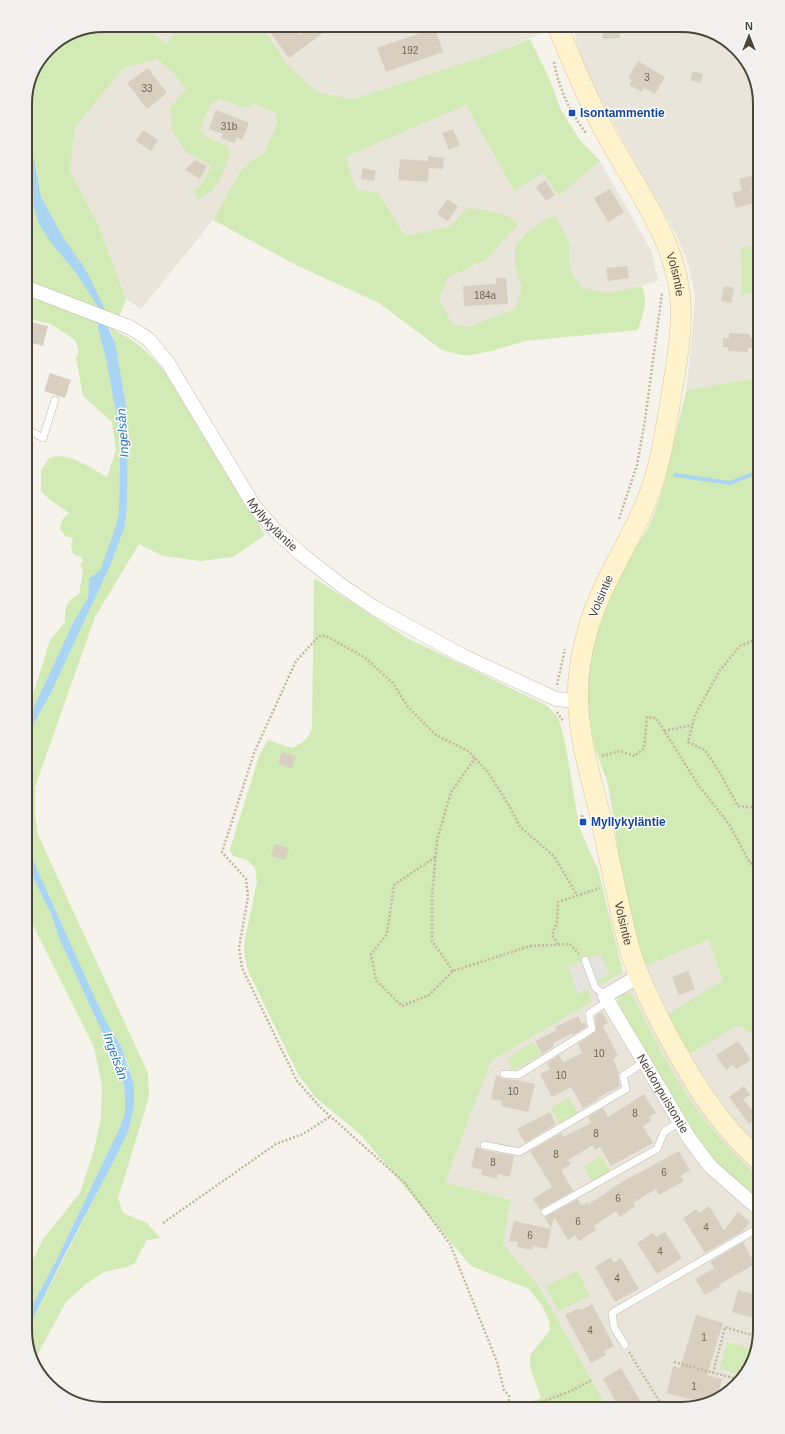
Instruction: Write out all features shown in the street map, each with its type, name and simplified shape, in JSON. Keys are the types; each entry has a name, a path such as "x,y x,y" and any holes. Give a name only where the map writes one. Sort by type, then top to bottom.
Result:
{"street":[{"name":"Volsintie","path":"560,32 603,128 655,218 664,238 672,257 678,284 681,310 674,379 666,433 657,472 646,504 596,604 586,634 582,655 578,701 583,740 630,951 639,976 686,1070 707,1102 734,1136 753,1154"},
{"name":"Myllykyläntie","path":"32,290 139,332 157,349 182,385 254,506 275,530 301,554 373,607 406,626 463,656 556,699 578,701"},
{"path":"607,999 639,976"},
{"name":"Neidonpuistontie","path":"607,999 689,1138 710,1166 753,1204"}],"lane":[{"path":"32,432 43,438 56,400"},
{"path":"504,1074 518,1075 592,1029 589,1014 607,999 595,986 585,960"},
{"path":"484,1145 519,1152 626,1089 623,1076 644,1062"},
{"path":"546,1212 657,1149 664,1132 679,1122"},
{"path":"625,1345 614,1328 612,1313 753,1231"}],"path":[{"path":"617,524 628,497 637,465 646,413 662,292"},
{"path":"509,1402 509,1396 504,1390 497,1362 450,1244 405,1183 320,1107 297,1081 242,968 239,948 248,897 246,878 222,852 254,753 296,661 319,636 326,636 364,657 393,683 408,707 436,735 468,751 488,772 510,807 520,827 554,856 577,895"},
{"path":"753,641 740,646 720,670 695,715 688,742 705,750 720,773 738,806 753,807"},
{"path":"556,699 557,683 567,644"},
{"path":"598,757 620,752 635,756 644,748 647,717 656,718 699,786 729,824 750,863 753,866"},
{"path":"664,731 692,725"},
{"path":"453,971 432,941 432,896 435,857 437,840 450,792 475,758"},
{"path":"435,857 394,885 387,934 371,954 376,980 402,1006 429,995 453,971 530,946 570,944 585,960"},
{"path":"558,944 552,935 557,922 558,902 606,886"},
{"path":"163,1223 276,1144 302,1134 331,1116"},
{"path":"713,1373 725,1328 752,1335"},
{"path":"625,1345 660,1402"},
{"path":"674,1362 734,1378"},
{"path":"542,1402 571,1391 592,1380"}],"shaded area":[{"path":"153,32 175,32 166,46"},
{"path":"266,32 542,33 489,55 352,99 317,92 288,65"},
{"path":"575,32 686,32 708,37 725,47 729,50 729,56 735,56 738,60 748,77 753,99 753,246 741,250 742,295 753,292 753,378 686,391 695,295 687,260 676,234 635,163 579,59"},
{"path":"157,59 172,71 186,89 170,108 186,152 211,166 201,185 193,191 198,199 229,147 206,137 200,130 211,104 219,99 244,108 255,104 276,113 277,124 265,152 250,162 239,173 213,220 141,309 126,299 98,224 70,171 75,127 124,68"},
{"path":"466,105 514,191 543,173 559,196 600,161 651,250 658,281 608,293 581,287 569,268 569,243 547,218 524,235 515,247 515,268 522,287 516,308 468,327 453,325 439,298 448,276 486,260 517,224 514,219 467,208 451,226 405,236 379,193 356,189 346,157"},
{"path":"708,940 723,980 688,1055 739,1025 753,1034 753,1330 751,1349 741,1370 725,1387 708,1397 686,1402 604,1402 538,1285 503,1244 511,1200 445,1182 491,1061 592,1002 568,967 601,984 623,972 643,967"},
{"path":"601,954 609,975 598,979 600,985 578,993 568,967"}],"green space":[{"path":"104,32 153,32 166,45 174,32 266,32 288,65 317,92 352,99 489,55 530,39 550,80 560,108 579,139 600,161 559,196 543,173 514,191 466,105 346,157 356,189 379,193 405,236 451,226 467,208 508,216 518,224 486,260 448,277 439,298 453,325 468,327 516,308 522,287 515,268 515,247 524,235 547,218 556,216 569,243 569,268 581,287 608,293 641,286 645,297 643,314 638,330 525,341 492,351 470,355 461,355 442,350 379,303 296,265 213,220 239,173 250,162 265,152 277,124 276,113 255,104 244,108 219,99 211,104 200,130 206,137 229,147 230,155 218,184 210,192 198,199 193,191 201,185 211,166 186,152 172,130 170,108 186,89 172,71 157,59 124,68 75,127 70,171 98,224 126,299 114,330 142,348 166,373 265,535 233,557 201,561 163,556 139,544 95,617 35,787 35,815 38,835 148,1073 149,1097 118,1198 123,1213 147,1223 160,1238 147,1240 134,1264 104,1272 87,1283 66,1302 37,1356 33,1344 32,1321 129,1130 134,1106 134,1084 121,1046 108,1025 95,998 32,858 32,728 50,695 111,564 125,526 127,506 128,437 115,342 108,325 98,329 106,359 120,435 119,511 116,526 100,570 89,579 88,598 74,621 32,711 32,698 50,640 65,622 65,612 68,602 79,594 83,571 80,565 83,561 81,557 73,554 71,546 73,538 65,536 60,528 62,520 69,513 49,499 41,491 41,471 49,458 56,456 79,462 107,477 116,450 112,422 83,396 76,357 79,352 75,340 51,324 32,320 32,99 34,85 39,72 47,60 60,47 72,39 85,34"},
{"path":"753,245 753,292 742,295 741,249"},
{"path":"753,378 753,1034 739,1025 688,1055 665,1016 723,980 708,940 643,967 624,889 608,784 595,748 587,703 587,662 612,586 647,530 656,509 663,488 686,391"},
{"path":"314,578 407,638 546,705 558,717 565,742 579,826 598,869 623,972 600,985 598,979 601,954 578,993 589,989 592,1002 491,1061 445,1182 511,1200 503,1244 538,1285 604,1402 530,1402 541,1398 530,1368 530,1355 550,1330 549,1320 542,1306 529,1289 471,1266 361,1135 316,1098 299,1076 248,971 244,951 245,939 257,882 255,868 247,860 233,856 230,849 259,756 268,740 292,748 305,740 312,728"},
{"path":"32,875 52,916 59,938 119,1069 124,1084 125,1112 120,1127 56,1261 32,1306 32,1262 43,1239 80,1193 95,1146 101,1117 102,1086 94,1047 32,923"},
{"path":"626,993 632,994 671,1069 698,1111 712,1129 753,1172 753,1199 702,1151 618,1007 619,998"},
{"path":"533,1042 541,1054 514,1071 507,1059"},
{"path":"569,1098 578,1114 560,1125 551,1108"},
{"path":"601,1156 611,1172 593,1183 584,1167"},
{"path":"578,1271 590,1296 558,1311 546,1286"},
{"path":"727,1342 751,1349 746,1362 738,1374 720,1369"}],"water":[{"name":"Ingelsån","path":"32,150 41,197 63,237 89,276 103,305 109,330 115,342 126,406 128,437 127,506 125,526 111,564 50,695 32,728 32,711 74,621 88,598 89,579 100,570 116,526 119,511 120,435 106,359 98,329 97,305 74,270 52,244 39,224 32,201"},
{"name":"Ingelsån","path":"32,858 95,998 108,1025 121,1046 134,1084 134,1106 129,1130 32,1321 32,1306 56,1261 120,1127 125,1112 124,1084 119,1069 59,938 52,916 32,875"}],"building":[{"path":"270,32 297,32 299,35 303,32 322,32 323,33 289,58"},
{"path":"423,32 436,32 443,52 386,72 377,48"},
{"path":"602,32 620,32 620,38 603,39"},
{"path":"638,61 665,77 655,94 644,88 642,92 629,85 632,80 628,78"},
{"path":"148,68 167,93 147,109 127,83"},
{"path":"693,71 703,74 700,83 690,80"},
{"path":"216,110 249,123 242,140 237,137 234,143 221,138 223,134 209,129"},
{"path":"453,129 460,145 449,150 442,133"},
{"path":"143,130 158,140 151,151 136,141"},
{"path":"428,156 444,158 443,169 429,168 428,182 398,180 400,159 428,161"},
{"path":"195,160 207,166 200,179 185,170"},
{"path":"363,168 376,171 374,181 361,179"},
{"path":"753,175 753,189 751,190 753,203 736,208 732,193 742,190 739,179"},
{"path":"545,180 555,195 546,201 536,187"},
{"path":"610,189 624,212 608,222 594,198"},
{"path":"447,199 458,206 448,221 437,214"},
{"path":"627,266 629,278 608,281 606,268"},
{"path":"496,278 506,278 508,304 464,306 463,286 496,284"},
{"path":"724,286 734,288 731,303 721,301"},
{"path":"32,322 48,326 43,346 32,343"},
{"path":"729,333 750,334 750,338 753,338 753,348 748,348 748,352 728,351 728,347 723,347 723,338 729,338"},
{"path":"50,373 71,380 65,398 44,391"},
{"path":"282,752 296,756 292,768 278,764"},
{"path":"275,844 289,848 285,860 271,856"},
{"path":"688,971 695,989 679,995 672,977"},
{"path":"602,1012 608,1023 603,1026 618,1056 613,1059 619,1073 618,1077 620,1086 583,1108 571,1087 552,1097 540,1074 550,1069 547,1063 559,1055 563,1062 582,1053 578,1044 596,1031 595,1016"},
{"path":"578,1016 582,1024 585,1021 586,1027 573,1035 573,1033 553,1043 554,1046 542,1054 535,1041 557,1030 555,1027"},
{"path":"738,1041 751,1060 736,1069 733,1065 726,1070 716,1055"},
{"path":"496,1075 503,1079 535,1084 528,1112 501,1106 502,1101 491,1099"},
{"path":"744,1086 750,1095 743,1099 753,1111 753,1121 749,1124 729,1097"},
{"path":"644,1094 656,1113 649,1117 652,1120 643,1126 653,1143 611,1166 600,1147 595,1150 593,1145 568,1160 571,1164 561,1170 573,1191 540,1210 533,1199 552,1187 530,1151 561,1133 563,1137 591,1123 588,1117 603,1108 608,1117"},
{"path":"550,1112 556,1124 525,1143 517,1129"},
{"path":"476,1147 483,1150 514,1156 510,1177 498,1174 497,1179 481,1175 482,1170 471,1167"},
{"path":"679,1151 690,1170 681,1176 684,1181 659,1195 656,1189 633,1203 635,1206 620,1217 616,1211 594,1226 596,1230 579,1241 575,1235 568,1240 554,1217 551,1228 544,1217 578,1199 581,1205 588,1202 589,1204 622,1182"},
{"path":"709,1206 724,1230 738,1212 750,1222 743,1231 705,1253 683,1218 696,1209 699,1213"},
{"path":"514,1221 551,1229 547,1249 533,1246 532,1250 517,1247 518,1242 509,1241"},
{"path":"665,1232 682,1258 657,1274 637,1243 653,1233 656,1237"},
{"path":"743,1242 753,1260 753,1265 718,1285 721,1286 705,1295 695,1279 714,1268 710,1262"},
{"path":"611,1257 614,1262 621,1258 639,1289 615,1302 595,1267"},
{"path":"738,1290 753,1294 753,1318 732,1312"},
{"path":"592,1304 614,1346 604,1351 606,1355 591,1363 565,1315 579,1308 580,1310"},
{"path":"696,1315 723,1323 707,1375 722,1379 719,1391 708,1397 696,1401 667,1393 673,1366 680,1368"},
{"path":"621,1368 641,1402 616,1402 603,1379"}],"waterway":[{"path":"675,475 730,483 753,474"}],"place":[{"name":"Isontammentie","path":"572,113"},
{"name":"Myllykyläntie","path":"583,822"}]}
